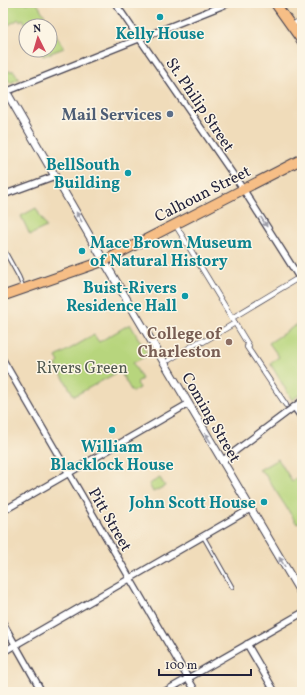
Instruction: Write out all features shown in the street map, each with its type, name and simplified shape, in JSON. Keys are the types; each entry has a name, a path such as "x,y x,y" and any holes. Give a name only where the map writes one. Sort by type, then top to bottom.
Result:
{"main road":[{"path":"275,3 302,41"},
{"name":"Calhoun Street","path":"3,296 104,261 302,159"}],"street":[{"name":"St. Philip Street","path":"116,3 243,189 302,282"},
{"path":"4,90 141,39 229,3"},
{"path":"291,26 302,19"},
{"name":"Coming Street","path":"4,90 302,595"},
{"path":"3,195 55,176"},
{"path":"174,224 234,320 249,346 247,347 286,405"},
{"path":"169,360 202,340 203,342 295,280"},
{"name":"Pitt Street","path":"3,360 196,692"},
{"path":"222,461 302,401"},
{"path":"3,511 188,404"},
{"path":"294,407 302,418"},
{"path":"3,652 250,509"},
{"path":"164,692 302,613"},
{"path":"3,623 42,692"},
{"path":"247,644 275,692"}],"lane":[{"path":"3,248 19,277 23,289"},
{"path":"203,536 232,587"}],"green space":[{"path":"3,3 37,3 46,18 18,18 18,20 3,28"},
{"path":"58,38 64,48 58,50"},
{"path":"14,71 19,79 10,83 4,73"},
{"path":"36,208 46,227 30,235 21,216"},
{"path":"302,321 302,393 292,400 270,363 279,357 269,343"},
{"name":"Rivers Green","path":"130,324 148,355 133,363 142,379 137,382 139,388 132,392 120,371 74,396 56,365 59,362 56,357 94,335 99,342"},
{"path":"278,459 292,481 302,475 302,525 300,522 297,524 264,473 259,470"},
{"path":"160,478 165,486 153,492 149,484"}],"place":[{"name":"Kelly House","path":"160,17"},
{"name":"Mail Services","path":"170,114"},
{"name":"BellSouth Building","path":"128,173"},
{"name":"Mace Brown Museum of Natural History","path":"82,251"},
{"name":"Buist-Rivers Residence Hall","path":"185,296"},
{"name":"College of Charleston","path":"229,342"},
{"name":"William Blacklock House","path":"112,430"},
{"name":"John Scott House","path":"264,502"}]}
